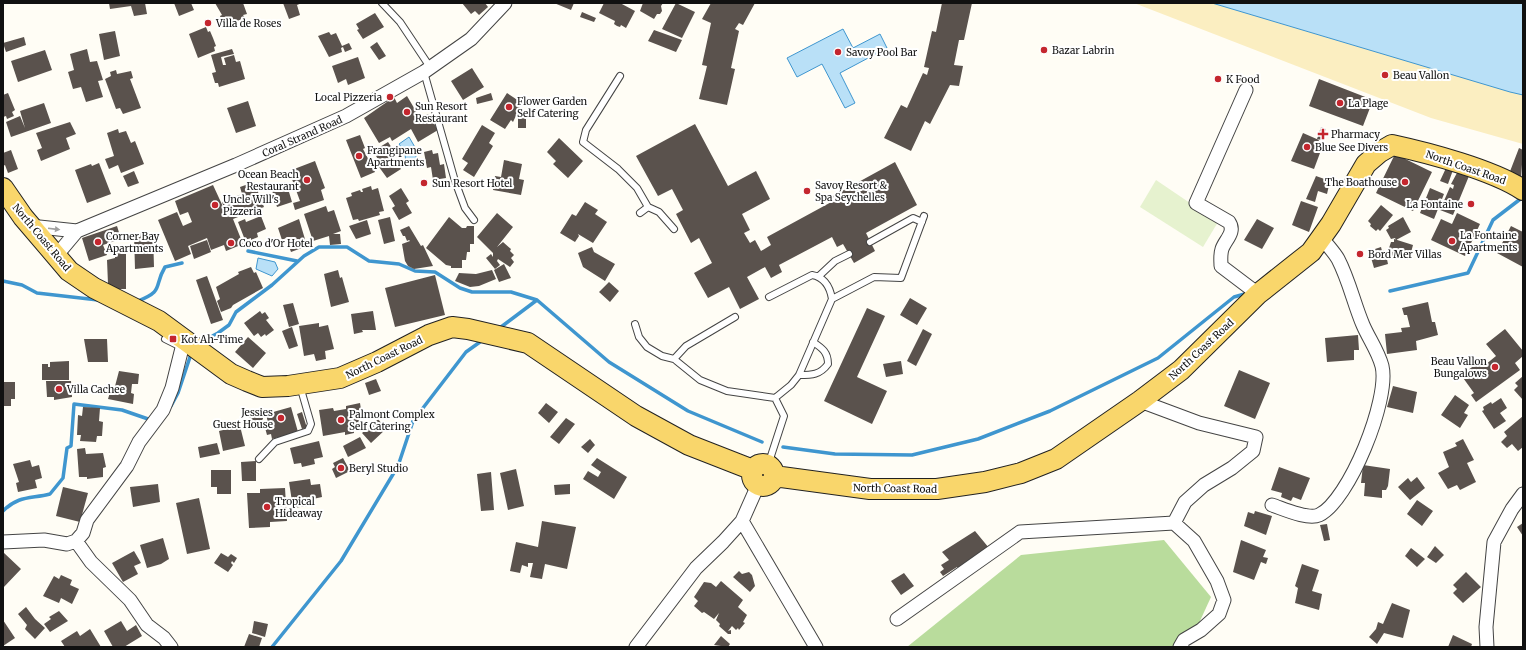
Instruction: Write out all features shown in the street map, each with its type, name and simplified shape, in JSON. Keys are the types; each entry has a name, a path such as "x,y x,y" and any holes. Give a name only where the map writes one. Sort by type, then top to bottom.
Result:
{"main road":[{"name":"North Coast Road","path":"3,188 30,226 69,271 94,288 159,321 184,344 231,374 262,387 300,385 340,378 376,362 429,335 452,327 468,329 528,343 636,416 689,444 763,474 870,489 937,489 985,482 1021,473 1056,459 1181,370 1258,294 1311,252 1331,224 1366,164 1380,152 1392,145 1464,165 1518,187"}],"street":[{"name":"Coral Strand Road","path":"56,256 77,231 236,165 346,116 427,70 471,40 504,3"},
{"path":"1246,90 1196,202 1229,222 1232,226 1232,231 1222,249 1221,266 1258,294"},
{"name":"Coral Strand Road","path":"30,226 77,231"},
{"path":"1272,505 1308,517 1318,515 1335,503 1359,463 1379,405 1383,378 1380,361 1363,325 1338,259 1322,238"},
{"path":"3,542 44,540 67,544 76,541 83,533 88,520 101,500 127,466 139,442 163,410 172,388 184,344"},
{"path":"1140,400 1199,423 1256,438 1253,451 1232,468 1204,485 1185,502 1174,523"},
{"path":"636,647 696,568 724,542 742,521 763,474"},
{"path":"1487,647 1486,627 1494,542 1512,509 1522,496"},
{"path":"742,521 816,647"},
{"path":"897,619 1020,532 1174,523 1194,541 1217,581 1224,600 1219,614 1201,630 1184,640 1180,647"},
{"path":"76,541 91,562 130,600 147,625 164,638 170,647"}],"lane":[{"path":"382,3 400,22 427,70 456,181 465,208 474,220"},
{"path":"620,76 586,130 583,142 618,169 637,188 648,207 660,212 674,229"},
{"path":"640,213 648,207"},
{"path":"635,324 639,337 647,347 662,356 674,359 700,380 727,391 775,398 792,385 799,375 832,298 874,277 901,278 923,219 913,218 870,242"},
{"path":"819,276 835,261 849,254"},
{"path":"769,297 812,275 819,276 828,287 832,298"},
{"path":"674,359 686,346 735,317"},
{"path":"165,339 184,344"},
{"path":"799,375 817,374 828,364 826,352 813,342"},
{"path":"259,459 275,442 308,431 311,424 300,385"},
{"path":"763,474 784,416 775,398"}],"green space":[{"path":"1156,180 1218,222 1203,247 1140,207"},
{"path":"1164,540 1211,597 1188,647 907,647 1021,555"}],"sand":[{"name":"Beau Vallon","path":"1134,3 1212,3 1523,95 1523,144 1431,118"}],"water":[{"path":"1212,3 1523,3 1523,95 1510,92"},
{"path":"843,29 853,48 880,34 887,48 840,73 855,103 845,108 822,64 797,77 787,58"},
{"path":"409,137 416,149 416,164 406,165 405,153 399,144"},
{"path":"258,258 275,262 278,269 272,276 256,269"}],"building":[{"path":"109,3 145,3 147,14 134,16 131,6 110,9"},
{"path":"174,3 191,3 194,10 179,16"},
{"path":"215,3 243,3 247,14 243,15 245,18 226,25 226,23 223,24 220,16 222,15"},
{"path":"283,3 302,3 297,5 300,15 289,19"},
{"path":"462,3 485,3 488,7 479,15 475,11 471,14"},
{"path":"554,3 574,3 571,10"},
{"path":"604,3 620,3 635,11 626,28 621,25 620,27 617,26 614,24 615,21 599,13"},
{"path":"643,3 663,3 661,6 662,11 660,14 657,14 654,19 640,11"},
{"path":"676,3 695,12 682,38 662,29"},
{"path":"711,3 755,3 743,25 739,23 735,29 739,31 731,68 735,69 727,105 699,99 707,66 702,65 711,23 702,19"},
{"path":"942,3 972,3 964,40 959,40 954,65 963,66 959,86 950,85 930,124 925,121 911,151 884,138 901,105 907,108 923,73 927,75 929,68 924,67 932,31 936,32"},
{"path":"582,12 596,18 594,22 580,17"},
{"path":"375,13 384,27 363,39 357,30 359,29 356,24"},
{"path":"206,27 208,32 210,31 216,46 214,47 215,51 198,58 189,34"},
{"path":"654,30 682,40 676,52 648,41"},
{"path":"115,31 120,56 104,60 99,34"},
{"path":"329,32 331,35 336,33 342,46 349,43 352,49 345,52 343,47 341,48 342,52 329,57 318,36"},
{"path":"24,37 26,45 6,52 3,43"},
{"path":"377,42 386,56 379,60 370,47"},
{"path":"87,49 90,62 97,61 103,80 98,81 103,97 86,102 81,87 73,89 68,72 74,70 70,54"},
{"path":"232,49 234,54 221,57 223,65 226,65 224,58 234,55 236,62 240,61 245,79 219,87 218,83 215,83 212,73 216,72 211,55"},
{"path":"45,50 52,70 18,82 11,61"},
{"path":"358,57 365,78 348,85 346,79 338,83 332,66"},
{"path":"472,68 484,87 463,100 451,81"},
{"path":"116,70 117,74 131,71 133,78 130,79 141,108 123,114 120,108 116,109 105,79 111,76 110,72"},
{"path":"1319,79 1373,100 1363,126 1309,106"},
{"path":"8,93 15,110 12,112 14,116 7,119 6,116 3,117 3,95"},
{"path":"491,93 493,100 477,104 476,98"},
{"name":"Flower Garden Self Catering","path":"507,93 522,103 513,122 511,120 505,129 490,120"},
{"path":"407,96 420,118 428,114 438,130 418,142 411,129 392,141 390,137 379,143 364,118 394,97 397,103"},
{"path":"248,101 256,126 236,133 227,108"},
{"path":"44,103 51,123 11,137 6,122 20,116 25,128 20,111"},
{"path":"518,116 526,116 526,128 518,128"},
{"path":"70,122 76,134 66,138 70,149 41,161 37,150 42,148 36,133"},
{"path":"695,124 728,186 756,171 770,199 742,214 750,230 744,233 750,243 755,240 761,251 771,245 767,237 835,200 833,196 895,162 917,205 866,233 875,251 854,263 843,244 837,247 832,237 779,265 782,272 771,278 765,267 747,277 759,299 740,309 729,287 708,298 694,273 712,263 699,238 691,243 676,214 683,210 672,189 658,196 636,156"},
{"path":"482,125 495,133 489,143 493,146 474,177 463,170 468,163 462,159"},
{"path":"1321,127 1326,129 1322,140 1317,139"},
{"path":"118,129 119,133 126,131 131,143 135,141 144,164 121,173 118,165 109,169 105,159 114,156 107,133"},
{"path":"1303,133 1319,140 1314,151 1320,153 1314,169 1291,161"},
{"name":"Frangipane Apartments","path":"360,135 365,148 363,149 375,172 361,178 346,140"},
{"path":"559,138 583,161 568,178 553,164 556,161 547,152"},
{"path":"388,142 394,151 390,154 401,169 387,178 379,167 381,165 375,154 377,153 375,150"},
{"path":"1519,148 1523,150 1521,179 1509,174"},
{"path":"11,150 18,169 8,173 5,165 3,166 3,153"},
{"path":"432,150 433,154 438,153 440,165 444,164 446,178 433,180 431,167 427,168 424,152"},
{"path":"1395,154 1432,172 1413,211 1376,193"},
{"path":"504,160 522,164 519,179 524,180 521,195 493,190 495,176 501,177"},
{"name":"Ocean Beach Restaurant","path":"315,161 325,188 321,190 324,200 295,210 293,203 300,201 289,171"},
{"path":"99,163 111,194 87,203 75,170 91,164 92,166"},
{"path":"1446,168 1453,170 1448,184 1440,181"},
{"path":"134,171 139,183 128,187 123,176"},
{"path":"1458,171 1469,176 1453,215 1440,210 1450,187 1453,189 1454,185 1451,184"},
{"path":"1316,176 1330,181 1327,194 1318,191 1315,202 1306,199"},
{"path":"254,182 264,207 233,219 243,244 226,251 224,245 211,250 207,238 188,246 191,254 175,261 158,220 177,212 183,226 192,222 188,212 180,215 175,201 213,185 225,211 222,202 242,194 240,187"},
{"path":"286,182 292,202 277,207 271,187"},
{"path":"371,186 372,190 378,188 384,211 379,212 380,215 359,221 358,219 353,220 346,198 352,196 351,193 360,190 363,192 362,189"},
{"path":"401,188 409,201 406,203 412,213 399,220 392,208 395,206 389,196"},
{"path":"1430,188 1444,194 1434,219 1420,213"},
{"path":"1301,201 1318,207 1309,232 1292,225"},
{"path":"585,202 598,210 595,214 607,222 593,243 578,234 579,236 575,242 560,233 572,214 576,216"},
{"path":"1381,205 1393,215 1380,231 1378,229 1376,231 1370,226 1371,224 1368,221"},
{"path":"326,206 328,212 334,210 341,231 333,234 340,234 341,244 330,245 329,236 313,241 304,214"},
{"path":"497,213 513,227 497,247 503,242 511,249 510,251 514,255 511,258 514,262 510,267 498,259 497,261 500,265 495,269 486,258 491,254 493,257 493,253 477,237"},
{"path":"1457,213 1480,224 1465,256 1431,240 1441,219 1452,224"},
{"path":"261,216 266,229 257,233 258,237 251,240 251,238 245,240 238,222 245,219 246,222"},
{"path":"390,217 395,241 384,244 378,220"},
{"path":"449,217 462,228 474,226 474,244 470,244 470,252 467,252 466,260 462,260 462,268 451,268 451,266 446,265 426,248"},
{"path":"1403,217 1411,232 1396,240 1395,238 1391,239 1386,230 1389,228 1388,226"},
{"path":"299,219 307,246 291,252 286,238 282,240 278,228"},
{"path":"1257,219 1274,228 1262,249 1244,240"},
{"path":"367,220 371,234 356,239 349,226"},
{"name":"Corner Bay Apartments","path":"117,226 121,239 103,245 107,255 89,261 82,238"},
{"path":"409,226 421,246 423,245 433,266 414,269 408,266 405,261 402,244 410,241 407,241 400,230"},
{"path":"1511,226 1523,232 1523,267 1497,253"},
{"path":"134,233 153,233 154,267 135,269"},
{"path":"1394,239 1413,245 1409,260 1390,255 1391,252 1388,251 1391,242 1394,242"},
{"path":"207,240 211,252 194,259 190,246"},
{"path":"126,247 126,289 118,289 108,284 107,260 115,258 115,248"},
{"path":"592,247 594,252 615,264 605,281 583,267 578,253"},
{"path":"1381,247 1382,251 1385,250 1388,264 1374,268 1370,254 1373,253 1372,250"},
{"path":"504,264 511,278 499,282 494,270"},
{"path":"251,267 254,273 256,272 263,288 233,305 231,308 221,312 217,301 220,299 216,287 239,274 238,272"},
{"path":"338,270 340,278 342,277 349,302 331,307 324,274"},
{"path":"492,270 496,279 479,286 470,287 455,281 459,273 476,274"},
{"path":"435,275 445,315 395,327 385,288"},
{"path":"207,276 223,320 211,324 196,280"},
{"path":"609,282 619,291 610,302 599,292"},
{"path":"910,298 927,308 917,325 900,315"},
{"path":"1428,302 1432,322 1435,322 1438,335 1416,341 1417,350 1387,354 1385,334 1402,332 1401,328 1410,327 1407,315 1404,315 1402,308"},
{"path":"293,303 299,324 289,327 283,305"},
{"path":"867,308 885,316 857,377 887,391 872,424 824,401"},
{"path":"260,311 262,314 265,312 269,318 266,320 274,330 266,336 265,334 261,337 258,333 254,336 244,323"},
{"path":"373,311 376,330 362,330 363,332 354,334 351,314"},
{"path":"319,323 319,327 328,325 334,349 325,351 326,359 316,361 314,354 304,356 299,326"},
{"path":"292,327 298,346 289,349 282,331"},
{"path":"923,329 932,334 916,366 907,361"},
{"name":"Beau Vallon Bungalows","path":"1505,329 1523,351 1523,356 1515,363 1520,370 1476,402 1471,395 1474,393 1461,375 1482,360 1485,365 1496,356 1486,344"},
{"path":"1358,335 1359,350 1354,350 1354,360 1327,362 1325,338"},
{"path":"248,337 266,353 253,368 235,352"},
{"path":"84,339 107,339 108,362 88,362"},
{"path":"69,361 69,380 42,380 42,364 48,364 48,367 50,367 50,362"},
{"path":"901,361 903,374 886,377 883,364"},
{"path":"1239,370 1270,383 1255,419 1224,406"},
{"path":"119,371 139,374 138,384 132,384 131,393 134,394 133,404 108,399 111,389 114,390"},
{"path":"1523,376 1523,400 1514,390 1518,386 1515,383"},
{"path":"376,379 381,391 369,395 365,383"},
{"name":"Villa Cachee","path":"46,381 71,381 72,397 54,400 54,397 47,397"},
{"path":"3,382 15,382 15,399 11,399 11,406 3,406"},
{"path":"1393,386 1417,392 1413,413 1387,407"},
{"path":"1455,395 1469,405 1464,413 1468,415 1460,428 1441,415"},
{"path":"1501,398 1507,408 1500,413 1506,421 1494,429 1482,411 1484,410 1483,407 1491,402 1492,404"},
{"name":"Palmont Complex Self Catering","path":"360,403 364,429 345,435 345,432 323,436 319,410 333,408 334,411 346,409 346,406"},
{"path":"546,403 558,412 549,423 538,413"},
{"path":"83,407 100,408 99,421 103,422 102,436 97,436 96,442 80,441 81,435 77,435 78,415 82,416"},
{"name":"Jessies Guest House","path":"291,407 298,432 272,439 271,434 267,435 264,424 268,423 266,414"},
{"path":"254,409 262,412 263,419 258,424 251,422 249,415"},
{"path":"302,412 307,428 302,429 297,414"},
{"path":"1523,416 1523,447 1518,451 1512,444 1507,448 1501,442 1507,436 1504,432"},
{"path":"566,418 575,424 559,444 550,437"},
{"path":"378,419 386,429 371,443 362,433"},
{"path":"240,426 245,446 223,451 219,431"},
{"path":"360,437 366,448 348,457 343,446"},
{"path":"590,439 595,445 588,453 581,447"},
{"path":"1463,439 1474,460 1467,463 1476,482 1460,490 1457,485 1448,489 1438,473 1449,467 1443,452 1457,446 1455,443"},
{"path":"319,441 323,457 314,459 315,464 302,467 301,463 294,464 290,448"},
{"path":"217,443 220,454 200,458 198,447"},
{"path":"85,448 86,454 103,453 106,467 103,468 103,477 87,479 87,477 79,477 77,449"},
{"name":"Beryl Studio","path":"343,458 350,471 336,478 332,469 335,467 333,463"},
{"path":"597,458 627,477 614,499 583,479 588,471 598,477 601,472 591,465"},
{"path":"30,460 32,467 39,465 42,478 35,480 37,488 18,492 16,483 19,482 13,464"},
{"path":"256,461 256,481 242,481 241,462"},
{"path":"1363,465 1390,469 1388,486 1386,490 1382,490 1382,498 1364,496 1365,483 1361,483"},
{"path":"1279,467 1310,478 1301,500 1293,497 1291,501 1281,497 1282,493 1271,490"},
{"path":"516,469 524,506 508,510 500,473"},
{"path":"211,470 231,470 231,494 217,494 217,487 211,487"},
{"path":"491,472 494,510 481,511 477,474"},
{"path":"1417,477 1425,488 1410,500 1398,487 1408,478 1411,482"},
{"path":"310,479 311,485 320,484 322,497 313,499 314,505 293,508 289,482"},
{"path":"158,484 160,502 133,507 130,487"},
{"path":"570,484 570,494 555,495 554,485"},
{"path":"63,487 88,493 80,522 56,516"},
{"name":"Tropical Hideaway","path":"285,488 287,521 270,522 270,527 249,528 247,493 260,493 260,489"},
{"path":"199,498 210,549 187,554 176,503"},
{"path":"1417,500 1433,511 1422,526 1407,514"},
{"path":"1255,511 1272,516 1266,535 1244,526 1248,512 1254,514"},
{"path":"542,521 576,527 567,569 545,564 542,579 530,577 533,563 528,563 528,567 522,565 520,573 510,571 516,542 538,547"},
{"path":"1523,523 1523,536 1517,527"},
{"path":"1327,524 1330,540 1324,541 1320,525"},
{"path":"975,531 989,548 960,569 957,567 943,576 940,572 944,569 941,565 949,560 942,552"},
{"path":"163,538 169,559 161,564 147,568 140,545"},
{"path":"1241,540 1266,550 1263,557 1268,558 1266,564 1261,562 1254,580 1233,572"},
{"path":"1435,546 1444,555 1436,563 1427,557"},
{"path":"1411,548 1425,559 1417,567 1405,556"},
{"path":"134,551 141,563 134,566 138,574 123,582 112,563"},
{"path":"3,552 21,569 3,588"},
{"path":"221,553 228,557 231,554 237,558 234,563 232,561 231,563 233,565 228,572 214,563"},
{"path":"1302,564 1319,570 1312,591 1322,594 1319,610 1295,603 1298,588 1295,586"},
{"path":"739,571 742,574 749,572 752,575 755,586 750,592 733,577"},
{"path":"1466,572 1481,587 1463,603 1453,593 1457,589 1453,585"},
{"path":"904,573 914,586 901,595 891,581"},
{"path":"61,575 72,580 70,585 79,589 72,604 61,598 59,603 43,596 54,576 59,579"},
{"path":"721,581 743,600 738,607 747,615 743,622 745,623 739,630 738,628 736,630 732,626 728,631 731,630 731,634 728,634 719,626 720,624 716,620 719,613 714,619 704,612 702,613 694,606 698,601 694,597 704,582 711,583 716,587"},
{"path":"1392,603 1410,610 1403,638 1384,633 1377,644 1369,637 1376,629 1378,622 1383,624"},
{"path":"26,607 35,619 45,628 35,639 25,629 27,625 18,614"},
{"path":"59,611 68,621 50,632 44,624 51,619 49,617"},
{"path":"3,620 15,638 3,646"},
{"path":"121,621 127,631 136,625 142,636 124,647 113,647 104,631"},
{"path":"254,621 268,624 265,637 252,633"},
{"path":"90,629 101,647 65,647 61,641 77,631 80,636"},
{"path":"249,634 262,638 259,647 244,647"},
{"path":"1453,635 1472,644 1471,647 1448,647"},
{"path":"721,636 730,644 728,647 714,645"}],"waterway":[{"path":"1390,291 1468,273 1493,220 1523,197"},
{"path":"201,342 229,325 236,312 272,285 304,256 319,247 347,247 369,261 399,264 415,271 435,272 460,288 472,292 511,292 537,300 609,362 688,411 762,442"},
{"path":"248,251 297,261"},
{"path":"138,301 155,291 165,267 182,263"},
{"path":"3,281 22,285 37,293 98,300"},
{"path":"783,447 835,454 912,455 978,439 1050,411 1158,358 1234,297 1248,293"},
{"path":"501,327 537,300"},
{"path":"272,647 341,561 398,466 413,421 466,352 480,342"},
{"path":"171,406 178,393 191,354"},
{"path":"3,511 14,502 25,498 50,494 63,478 67,448 71,446 74,404 122,410 151,420"}],"place":[{"name":"Villa de Roses","path":"208,23"},
{"name":"Bazar Labrin","path":"1044,50"},
{"name":"Savoy Pool Bar","path":"838,52"},
{"name":"Beau Vallon","path":"1385,75"},
{"name":"K Food","path":"1218,79"},
{"name":"Local Pizzeria","path":"390,97"},
{"name":"La Plage","path":"1340,103"},
{"name":"Flower Garden Self Catering","path":"509,107"},
{"name":"Sun Resort Restaurant","path":"407,112"},
{"name":"Pharmacy","path":"1323,134"},
{"name":"Blue See Divers","path":"1307,147"},
{"name":"Frangipane Apartments","path":"359,156"},
{"name":"Ocean Beach Restaurant","path":"307,180"},
{"name":"The Boathouse","path":"1405,182"},
{"name":"Sun Resort Hotel","path":"424,183"},
{"name":"Savoy Resort & Spa Seychelles","path":"807,191"},
{"name":"La Fontaine","path":"1471,204"},
{"name":"Uncle Will's Pizzeria","path":"215,205"},
{"name":"La Fontaine Apartments","path":"1452,241"},
{"name":"Corner Bay Apartments","path":"98,242"},
{"name":"Coco d'Or Hotel","path":"231,243"},
{"name":"Bord Mer Villas","path":"1360,254"},
{"name":"Kot Ah-Time","path":"173,339"},
{"name":"Beau Vallon Bungalows","path":"1495,367"},
{"name":"Villa Cachee","path":"59,389"},
{"name":"Jessies Guest House","path":"281,418"},
{"name":"Palmont Complex Self Catering","path":"341,420"},
{"name":"Beryl Studio","path":"341,468"},
{"name":"Tropical Hideaway","path":"267,507"}]}
